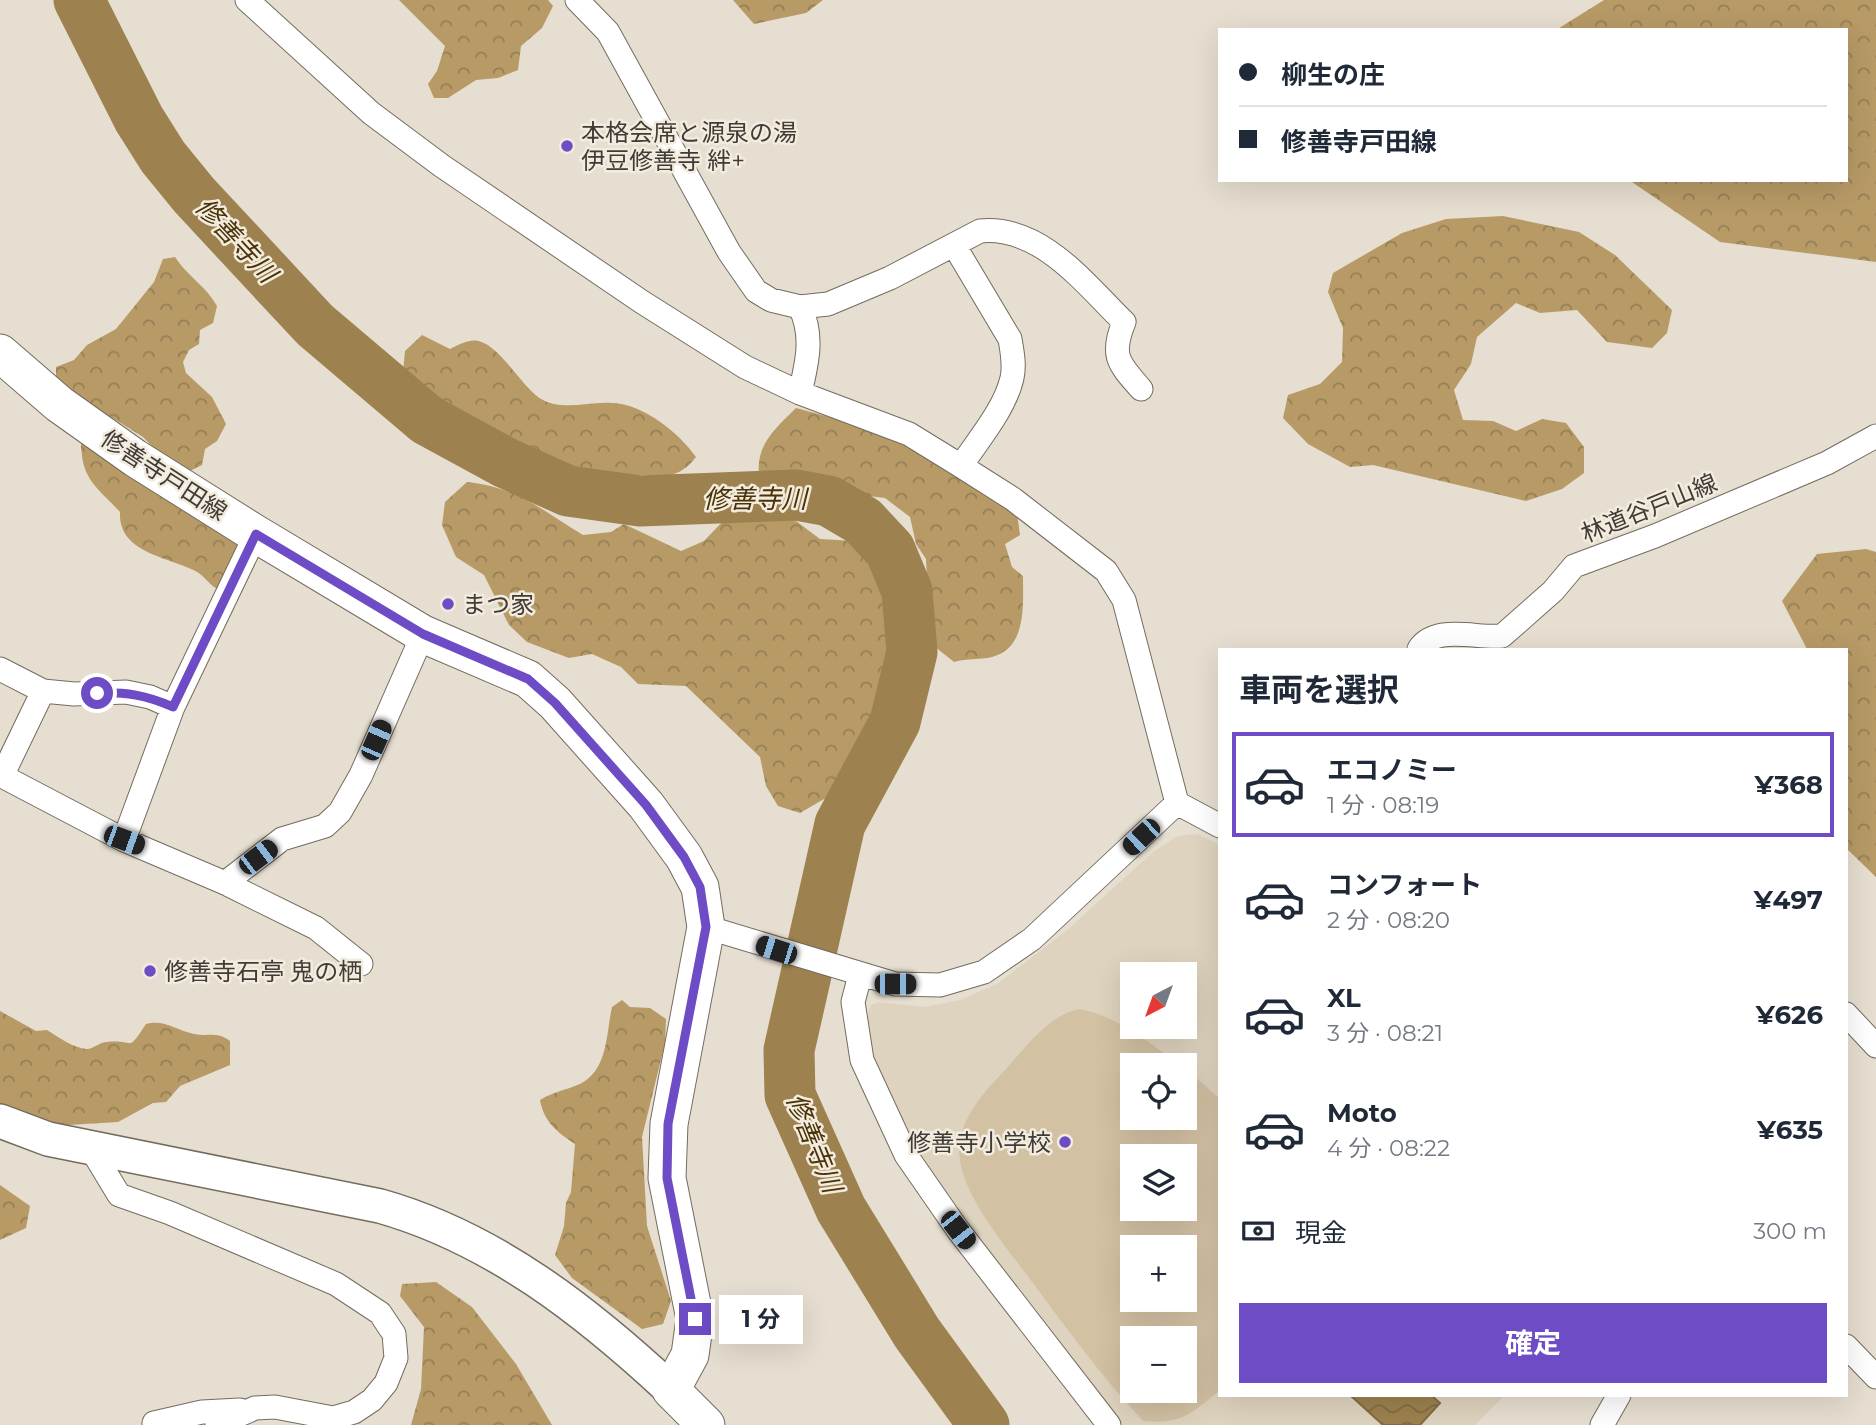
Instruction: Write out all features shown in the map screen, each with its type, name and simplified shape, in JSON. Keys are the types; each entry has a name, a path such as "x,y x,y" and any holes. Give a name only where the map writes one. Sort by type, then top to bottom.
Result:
{"main road":[{"name":"修善寺戸田線","path":"0,353 59,404 135,458 256,534 423,634 528,679 555,703 646,805 684,857 718,931 668,1124 667,1178 695,1319 690,1355 671,1390"},
{"path":"671,1390 706,1425"}],"street":[{"path":"247,0 371,113 442,166 642,302 745,367 800,393 909,433 1013,499 1106,571 1118,586 1177,803 1218,825"},
{"path":"577,0 608,32 729,252 756,291 771,299 800,307 828,304 890,278 980,231 994,230 1029,241 1062,259 1124,322 1116,340 1118,362 1141,389"},
{"path":"954,245 1010,338 1013,355 1012,378 1003,398 961,466"},
{"path":"800,307 806,321 809,356 800,393"},
{"name":"林道谷戸山線","path":"1420,648 1423,642 1453,642 1502,636 1553,592 1574,566 1655,536 1827,463 1876,436"},
{"path":"124,840 173,707 256,534"},
{"path":"225,883 282,839 325,826 340,812 361,775 423,634"},
{"path":"0,669 43,691 74,694 126,692 149,696 173,707"},
{"path":"43,691 2,776 124,840 225,883 316,928 361,964"},
{"path":"718,931 853,974 895,984 940,985 984,972 1032,939 1177,803"},
{"path":"853,974 853,1002 862,1060 906,1154 958,1230 1109,1425"},
{"path":"1848,1016 1876,1046"},
{"path":"0,1121 48,1139 380,1206 420,1217 514,1264 618,1340 671,1390"},
{"path":"90,1147 119,1195 170,1213 337,1284 380,1313 394,1334 396,1357 386,1383 372,1400 354,1412 333,1418 275,1408 202,1412 154,1423"},
{"path":"1848,1348 1876,1377"},
{"path":"1602,1425 1618,1397"},
{"path":"217,1425 247,1410"}],"shaded area":[{"name":"修善寺小学校","path":"1197,834 1218,844 1218,1397 1503,1397 1475,1425 1120,1425 942,1190 901,1128 868,1059 863,1027 871,1005 879,1002 924,1007 960,1000 997,984 1065,932 1154,851 1178,836"},
{"path":"1078,1009 1092,1012 1120,1024 1120,1040 1146,1040 1164,1053 1120,1053 1120,1130 1197,1130 1197,1079 1218,1097 1218,1392 1193,1411 1177,1419 1143,1421 1127,1403 1197,1403 1197,1326 1120,1326 1120,1395 1009,1251 989,1223 965,1180 959,1151 971,1112 987,1090 1047,1025"}],"green space":[{"path":"399,0 548,0 553,6 542,28 521,46 518,70 498,78 476,80 448,98 434,98 428,84 437,71 445,46"},
{"path":"733,0 823,0 806,13 754,24"},
{"path":"1604,0 1876,0 1876,262 1720,242 1632,182 1848,182 1848,28 1559,28"},
{"path":"1503,216 1579,232 1615,255 1672,310 1667,333 1652,348 1607,342 1577,310 1540,313 1516,303 1477,337 1471,364 1454,390 1463,420 1493,421 1516,431 1542,419 1566,423 1584,447 1584,473 1562,489 1526,501 1373,465 1350,467 1308,444 1283,418 1288,395 1320,384 1342,362 1343,328 1328,292 1333,273 1402,233 1446,219"},
{"path":"175,257 217,306 213,323 200,330 199,344 189,350 183,362 186,373 212,397 226,424 217,441 205,449 202,465 190,471 174,469 143,437 87,402 56,377 56,367 74,360 87,345 116,329 154,282 163,259"},
{"path":"422,335 450,349 462,343 480,341 498,354 534,394 551,403 612,403 636,408 660,421 696,457 680,472 671,475 596,478 568,464 494,439 481,432 459,410 436,405 403,372 405,351"},
{"path":"796,408 874,429 923,454 1017,514 1020,535 1005,544 1012,567 1023,576 1021,624 1012,645 992,657 954,662 934,646 920,599 927,580 926,559 916,544 910,517 885,498 851,494 810,476 784,478 759,473 764,445 775,429"},
{"path":"83,439 237,542 240,554 223,586 217,589 195,571 144,550 126,536 121,525 120,512 96,487 87,473 81,447"},
{"path":"467,482 501,489 515,495 583,535 611,532 624,524 681,551 704,541 727,517 742,510 764,509 796,521 820,539 855,541 885,582 892,601 893,674 865,744 831,795 800,813 778,806 766,786 760,757 686,686 638,684 621,667 592,654 569,658 527,642 509,625 484,575 456,557 442,525 445,502"},
{"path":"1866,549 1876,552 1876,877 1848,850 1848,648 1806,648 1782,601 1817,554"},
{"path":"622,1000 630,1007 650,1008 666,1019 665,1043 642,1137 647,1226 671,1301 663,1324 642,1329 572,1278 555,1255 564,1226 566,1203 571,1192 575,1144 552,1126 540,1100 580,1084 596,1070 604,1050 612,1007"},
{"path":"0,1011 36,1031 47,1030 71,1044 87,1049 104,1042 133,1042 146,1024 152,1023 194,1034 221,1036 230,1041 230,1065 180,1086 166,1102 153,1103 118,1122 68,1125 19,1115 0,1103"},
{"path":"0,1185 30,1206 26,1228 0,1240"},
{"path":"436,1282 472,1307 516,1364 552,1425 411,1425 421,1389 424,1327 400,1296 402,1284"}],"water":[{"path":"1352,1397 1433,1397 1440,1403 1420,1425 1383,1425"}],"waterway":[{"name":"修善寺川","path":"79,0 139,119 163,157 194,195 315,325 427,420 506,463 568,491 640,501 796,495 829,501 863,521 890,550 907,591 912,652 895,722 840,824 789,1050 790,1095 841,1209 917,1333 984,1425"}],"place":[{"name":"本格会席と源泉の湯 伊豆修善寺 絆+","path":"567,146"},
{"name":"まつ家","path":"448,604"},
{"name":"修善寺石亭 鬼の栖","path":"150,971"},
{"name":"修善寺小学校","path":"1065,1142"}],"route":[{"path":"97,693 126,692 149,696 173,707 256,534 423,634 528,679 555,703 646,805 684,857 700,887 706,927 668,1124 667,1178 695,1319"}]}
